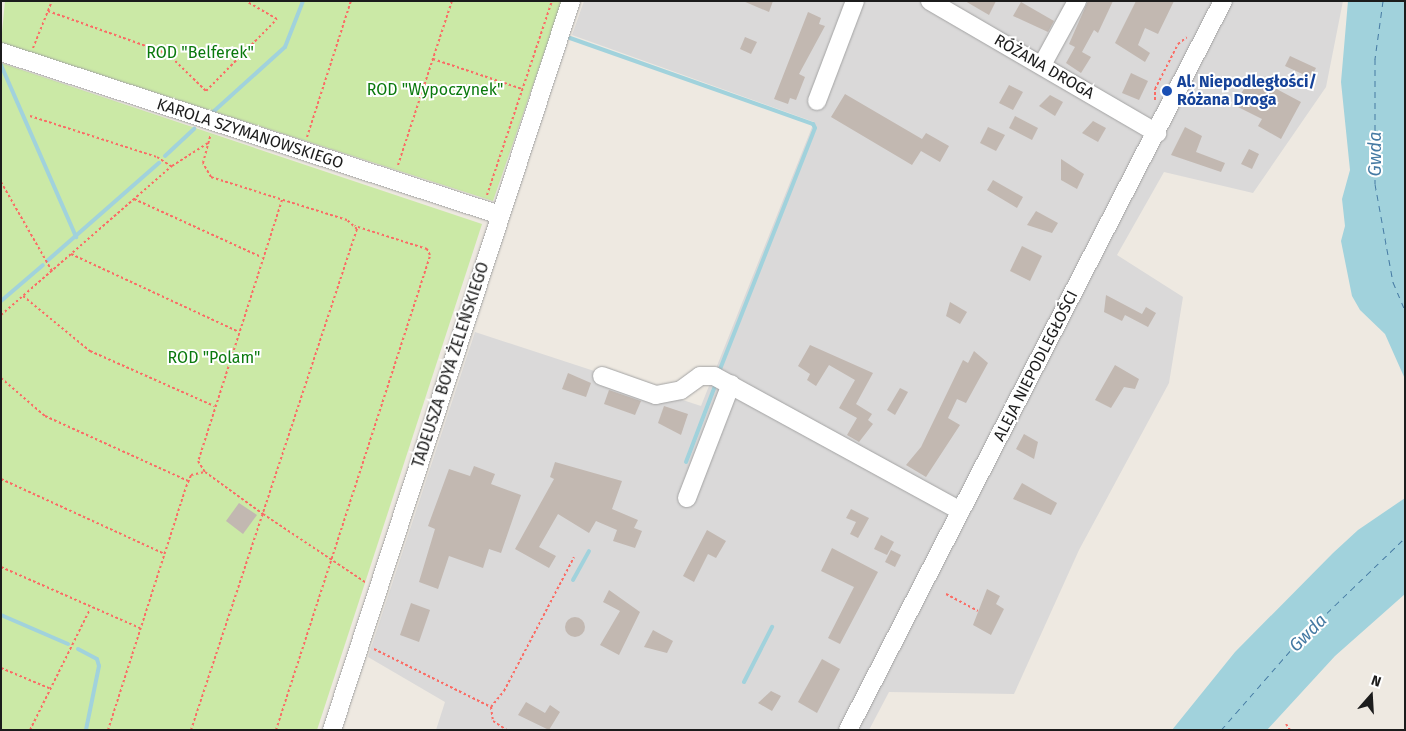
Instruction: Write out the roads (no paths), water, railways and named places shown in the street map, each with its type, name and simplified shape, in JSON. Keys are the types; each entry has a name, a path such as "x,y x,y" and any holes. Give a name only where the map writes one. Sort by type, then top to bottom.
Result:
{"street":[{"name":"TADEUSZA BOYA ŻELEŃSKIEGO","path":"332,730 571,1"},
{"path":"817,101 855,1"},
{"name":"RÓŻANA DROGA","path":"930,1 1157,133"},
{"path":"1042,66 1077,1"},
{"name":"ALEJA NIEPODLEGŁOŚCI","path":"848,730 1157,133 1223,1"},
{"name":"KAROLA SZYMANOWSKIEGO","path":"1,52 500,215"},
{"path":"602,376 656,395 681,390 700,376 714,376 732,384 961,511"},
{"path":"687,498 732,384"}],"water":[{"name":"Gwda","path":"1348,1 1405,1 1405,379 1385,334 1360,310 1352,296 1341,241 1345,226 1342,199 1350,170 1341,82"},
{"name":"Gwda","path":"1405,498 1405,594 1335,656 1267,730 1172,730 1235,652 1333,553 1358,530"}],"waterway":[{"path":"213,112 285,47 303,1"},
{"path":"570,38 813,124 815,128 720,369"},
{"path":"1,65 76,237"},
{"path":"165,156 194,129"},
{"path":"47,261 159,163"},
{"path":"1,301 43,265"},
{"path":"686,462 715,386"},
{"path":"573,580 589,551"},
{"path":"1,615 68,644"},
{"path":"744,682 772,627"},
{"path":"78,649 97,659 99,666 86,730"}],"place":[{"name":"Al. Niepodległości/ Różana Droga","path":"1167,91"}],"park label":[{"name":"ROD \"Belferek\"","path":"200,53"},
{"name":"ROD \"Wypoczynek\"","path":"435,90"},
{"name":"ROD \"Polam\"","path":"214,358"}]}
